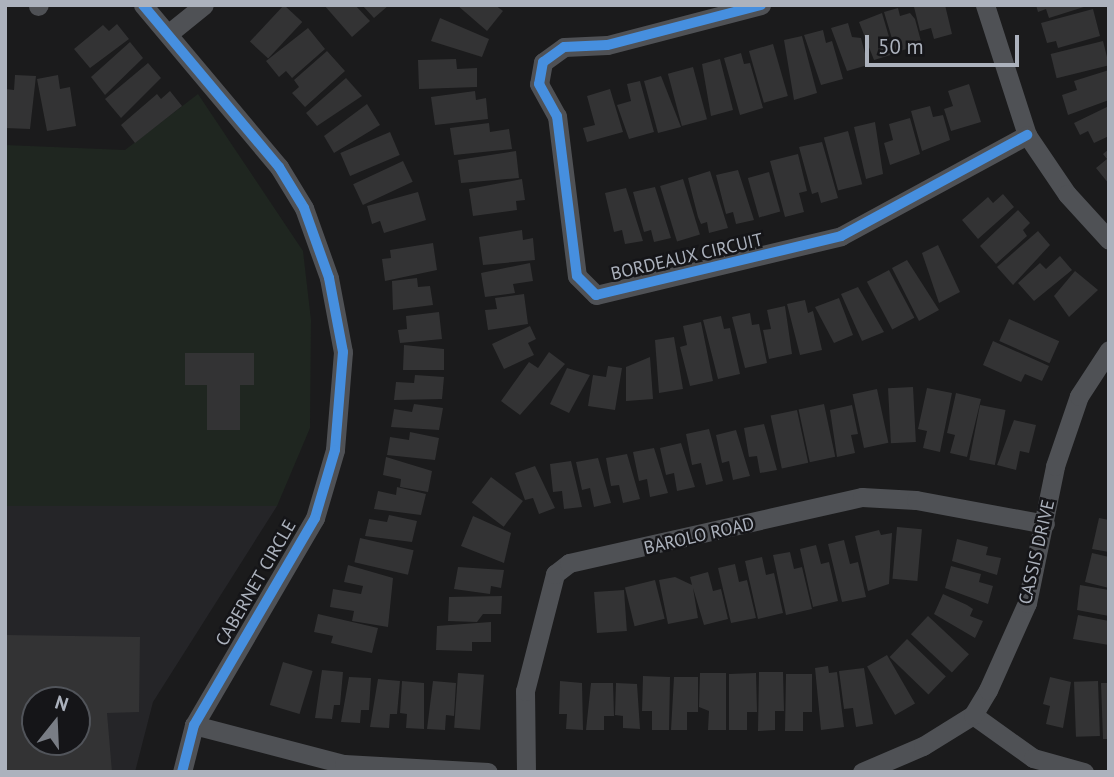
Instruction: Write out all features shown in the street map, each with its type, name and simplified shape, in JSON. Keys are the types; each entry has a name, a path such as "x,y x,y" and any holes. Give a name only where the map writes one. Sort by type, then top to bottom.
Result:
{"street":[{"name":"CABERNET CIRCLE","path":"143,5 279,167 304,208 328,278 342,352 335,450 315,518 194,725 182,772"},
{"path":"168,34 204,5"},
{"name":"BORDEAUX CIRCUIT","path":"761,5 607,46 564,47 543,62 538,83 557,116 577,276 596,295 841,236 1027,135"},
{"path":"985,5 1027,135 1067,194 1109,240"},
{"name":"CASSIS DRIVE","path":"973,715 1027,603 1055,466 1079,396 1109,350"},
{"name":"BAROLO ROAD","path":"526,772 525,691 555,574 569,563 862,497 916,500 1045,524"},
{"path":"862,772 923,746 973,715 1033,758 1084,772"},
{"path":"194,725 344,764 488,772"}],"shaded area":[{"path":"198,94 303,251 311,320 310,428 277,506 5,506 5,145 125,150"},
{"path":"5,506 277,506 153,702 135,772 5,772"}],"building":[{"path":"284,5 302,22 268,59 250,42"},
{"path":"324,5 355,5 370,21 352,37"},
{"path":"362,5 389,5 374,18"},
{"path":"457,5 495,5 503,11 487,31"},
{"path":"945,5 952,34 934,39 931,28 920,31 914,7"},
{"path":"1036,5 1087,6 1049,18 1046,9 1038,12"},
{"path":"898,8 900,16 910,13 915,19 922,45 896,52 884,12"},
{"path":"1093,9 1100,36 1058,48 1056,41 1047,43 1041,23"},
{"path":"882,13 894,54 874,60 859,22"},
{"path":"440,18 489,39 482,57 431,41"},
{"path":"848,23 852,37 861,38 868,65 847,71 831,28"},
{"path":"117,24 129,39 90,68 74,49 103,25 109,31"},
{"path":"308,28 325,49 292,78 286,71 279,77 266,61"},
{"path":"823,30 826,43 832,41 843,79 821,85 804,35"},
{"path":"802,36 817,93 794,100 784,40"},
{"path":"1103,41 1109,65 1057,78 1051,54"},
{"path":"130,42 143,58 105,95 91,77"},
{"path":"773,44 788,96 764,103 749,51"},
{"path":"327,51 345,71 305,107 292,93 299,87 294,80"},
{"path":"741,53 744,64 750,63 763,108 740,115 724,58"},
{"path":"456,59 457,69 477,68 477,87 419,89 418,60"},
{"path":"720,59 733,110 711,116 702,64"},
{"path":"148,63 161,78 121,118 105,99"},
{"path":"693,67 707,119 682,126 668,74"},
{"path":"1109,70 1109,100 1068,115 1062,95 1077,90 1074,81"},
{"path":"15,75 36,76 30,129 5,128 5,89 14,90"},
{"path":"58,75 60,89 70,87 76,126 47,131 37,79"},
{"path":"661,76 681,127 658,133 644,81"},
{"path":"346,78 362,96 317,126 306,113"},
{"path":"640,81 654,132 629,139 617,105 631,101 627,84"},
{"path":"969,84 981,122 951,131 944,109 953,106 948,91"},
{"path":"610,89 623,132 587,142 583,128 595,125 587,96"},
{"path":"170,91 182,106 135,143 121,125 157,94 161,99"},
{"path":"475,91 476,100 486,98 488,119 435,125 431,97"},
{"path":"367,104 380,125 334,153 324,136"},
{"path":"930,106 933,117 943,115 950,140 922,151 911,111"},
{"path":"1109,106 1109,136 1094,143 1088,131 1080,135 1074,123"},
{"path":"910,118 920,154 890,165 884,143 893,140 889,124"},
{"path":"875,122 883,174 866,179 854,127"},
{"path":"489,123 490,132 509,129 512,149 454,155 450,128"},
{"path":"848,131 862,184 838,191 824,137"},
{"path":"390,132 400,155 350,176 340,153"},
{"path":"822,142 838,198 821,203 818,192 812,194 799,147"},
{"path":"1109,149 1109,184 1096,168 1107,159 1103,154"},
{"path":"516,151 519,178 461,183 458,160"},
{"path":"798,154 807,191 799,193 804,212 785,217 770,161"},
{"path":"403,161 413,182 363,205 353,184"},
{"path":"738,170 754,220 736,224 733,212 726,214 716,175"},
{"path":"710,171 728,228 709,233 707,222 701,224 698,217 688,178"},
{"path":"769,172 780,211 759,217 748,178"},
{"path":"522,179 525,200 516,201 517,210 473,216 469,189"},
{"path":"683,179 700,234 677,241 660,186"},
{"path":"655,187 671,238 654,242 651,230 644,232 633,192"},
{"path":"626,188 643,241 625,244 622,230 614,232 605,193"},
{"path":"418,192 426,220 384,233 380,221 372,224 367,206"},
{"path":"1003,194 1014,207 978,239 962,220 988,197 993,203"},
{"path":"1018,210 1030,223 1023,230 1027,236 996,264 980,246"},
{"path":"522,230 523,240 533,238 535,260 483,265 479,237"},
{"path":"1038,231 1050,245 1013,285 997,267"},
{"path":"433,243 437,270 385,281 382,259 391,258 390,250"},
{"path":"938,245 960,292 939,303 922,253"},
{"path":"1060,256 1072,270 1034,301 1018,283 1040,263 1046,269"},
{"path":"907,260 939,310 919,321 892,268"},
{"path":"530,263 533,281 513,284 515,293 485,297 481,273"},
{"path":"889,270 914,318 892,329 867,282"},
{"path":"1075,271 1098,290 1069,317 1054,296"},
{"path":"417,278 418,287 430,286 433,305 393,310 392,281"},
{"path":"858,287 884,332 862,341 841,294"},
{"path":"524,294 528,324 488,330 485,310 497,309 495,298"},
{"path":"839,298 853,335 834,343 815,307"},
{"path":"805,300 808,313 813,311 822,350 800,355 787,304"},
{"path":"785,306 792,354 769,359 763,330 771,329 767,310"},
{"path":"439,312 442,339 400,343 398,330 407,329 406,316"},
{"path":"750,313 752,325 759,324 767,363 745,368 732,317"},
{"path":"721,316 724,329 730,328 740,374 718,379 703,320"},
{"path":"1009,319 1059,341 1049,363 999,341"},
{"path":"701,322 713,381 690,386 680,347 687,345 683,326"},
{"path":"530,326 536,339 528,343 534,355 504,369 492,344"},
{"path":"674,337 683,389 659,393 655,340"},
{"path":"993,341 1049,366 1042,381 1025,374 1021,382 983,365"},
{"path":"404,345 444,349 444,370 403,370"},
{"path":"549,352 565,364 520,415 501,401 529,362 538,368"},
{"path":"185,353 254,353 254,385 240,385 240,430 207,430 207,385 185,385"},
{"path":"650,357 653,399 626,401 626,367"},
{"path":"608,366 622,368 615,410 588,406 593,375 606,377"},
{"path":"567,368 590,375 569,413 550,404"},
{"path":"415,375 444,377 442,399 394,400 396,382 414,383"},
{"path":"913,387 916,442 891,443 888,388"},
{"path":"927,388 952,393 940,452 923,448 927,431 918,429"},
{"path":"877,389 888,443 864,448 853,394"},
{"path":"956,393 981,399 967,457 950,453 955,435 947,433"},
{"path":"414,404 443,408 439,430 391,427 394,409 412,412"},
{"path":"824,404 835,457 810,462 799,409"},
{"path":"852,405 858,434 851,435 855,453 837,457 830,410"},
{"path":"980,405 1006,410 995,465 969,460"},
{"path":"797,410 808,463 782,468 771,416"},
{"path":"1014,420 1036,425 1029,453 1020,451 1016,470 997,465"},
{"path":"764,424 777,470 760,473 757,456 749,457 744,428"},
{"path":"709,429 723,481 706,485 701,463 692,465 686,434"},
{"path":"736,430 750,476 733,480 729,461 722,463 716,435"},
{"path":"410,432 439,438 435,460 387,455 390,437 409,440"},
{"path":"681,443 695,487 677,491 674,473 666,475 660,448"},
{"path":"654,448 668,493 650,497 647,479 639,481 633,452"},
{"path":"627,454 640,499 623,503 619,485 611,486 606,458"},
{"path":"386,457 432,471 428,492 400,487 401,479 383,475"},
{"path":"598,458 611,503 594,507 590,488 582,490 576,462"},
{"path":"571,461 582,507 564,509 562,491 553,492 550,464"},
{"path":"535,466 555,508 539,514 533,498 525,500 515,473"},
{"path":"491,477 523,501 504,527 472,503"},
{"path":"397,487 426,494 421,515 374,509 378,491 396,495"},
{"path":"389,515 417,521 412,542 365,536 369,519 387,522"},
{"path":"473,516 511,533 504,563 461,546"},
{"path":"1099,518 1109,520 1109,552 1092,549"},
{"path":"897,527 922,529 917,581 892,579"},
{"path":"879,530 881,535 892,533 889,584 868,591 855,536"},
{"path":"360,538 414,550 408,575 354,562"},
{"path":"957,539 988,547 986,555 1001,558 997,575 952,561"},
{"path":"844,540 850,564 858,562 866,597 842,602 828,544"},
{"path":"816,545 821,564 829,562 838,601 813,607 800,549"},
{"path":"790,552 794,569 802,567 812,609 786,615 773,555"},
{"path":"1092,553 1109,557 1109,588 1085,582"},
{"path":"762,557 766,575 774,573 783,613 758,619 745,561"},
{"path":"735,564 739,582 747,580 756,618 731,623 718,568"},
{"path":"348,565 393,578 388,627 352,621 354,611 330,607 333,589 361,594 363,586 344,582"},
{"path":"951,566 981,574 979,582 993,586 988,604 945,588"},
{"path":"458,567 504,570 501,588 491,586 490,594 454,589"},
{"path":"708,572 713,591 721,589 728,619 704,625 693,588 698,618 668,624 659,580 675,577 692,585 690,577"},
{"path":"655,580 665,619 635,626 625,587"},
{"path":"1080,585 1109,590 1109,616 1077,610"},
{"path":"624,590 627,631 597,633 594,592"},
{"path":"943,594 973,609 970,616 983,621 975,638 934,614"},
{"path":"502,596 501,614 483,614 477,622 448,621 449,597"},
{"path":"318,614 378,628 372,653 331,643 333,636 314,632"},
{"path":"1078,615 1109,621 1109,645 1073,639"},
{"path":"928,616 969,654 952,672 911,634"},
{"path":"491,622 491,642 472,642 472,651 436,650 437,626"},
{"path":"5,635 140,637 139,712 107,713 112,772 5,772"},
{"path":"907,639 946,677 928,694 890,657"},
{"path":"887,655 915,703 895,715 867,666"},
{"path":"283,662 313,671 299,714 270,705"},
{"path":"828,666 829,673 837,672 844,727 821,730 815,668"},
{"path":"864,668 873,724 856,727 853,708 844,709 839,671"},
{"path":"322,670 343,672 340,705 334,705 332,719 315,718"},
{"path":"759,672 783,672 784,711 775,711 775,730 758,731"},
{"path":"458,673 484,675 480,730 454,728"},
{"path":"700,673 726,673 726,730 708,730 709,711 699,707"},
{"path":"756,673 757,712 747,712 747,730 729,730 729,674"},
{"path":"786,674 812,674 812,712 803,712 803,731 785,731"},
{"path":"643,676 670,677 669,730 652,730 652,711 642,711"},
{"path":"349,677 371,678 369,710 361,710 360,723 341,722"},
{"path":"674,677 698,677 698,712 687,712 687,730 671,730"},
{"path":"1050,677 1071,682 1063,728 1046,724 1050,706 1043,704"},
{"path":"378,679 400,681 397,714 390,714 389,728 370,727"},
{"path":"402,681 424,683 424,729 406,728 407,714 400,713"},
{"path":"433,681 456,683 454,716 446,715 445,730 427,729"},
{"path":"560,681 582,683 583,730 566,729 567,714 559,714"},
{"path":"1098,681 1100,736 1076,737 1074,682"},
{"path":"591,683 613,683 614,716 604,716 604,730 586,730"},
{"path":"616,683 637,684 640,729 623,728 623,716 615,715"},
{"path":"1101,683 1109,683 1109,739 1103,739"}],"cycle path":[{"path":"143,5 279,167 304,208 329,278 343,352 335,450 315,518 194,725 182,772"},
{"path":"761,5 607,45 564,47 543,62 539,84 557,116 577,276 596,295 841,236 1027,135"}]}
